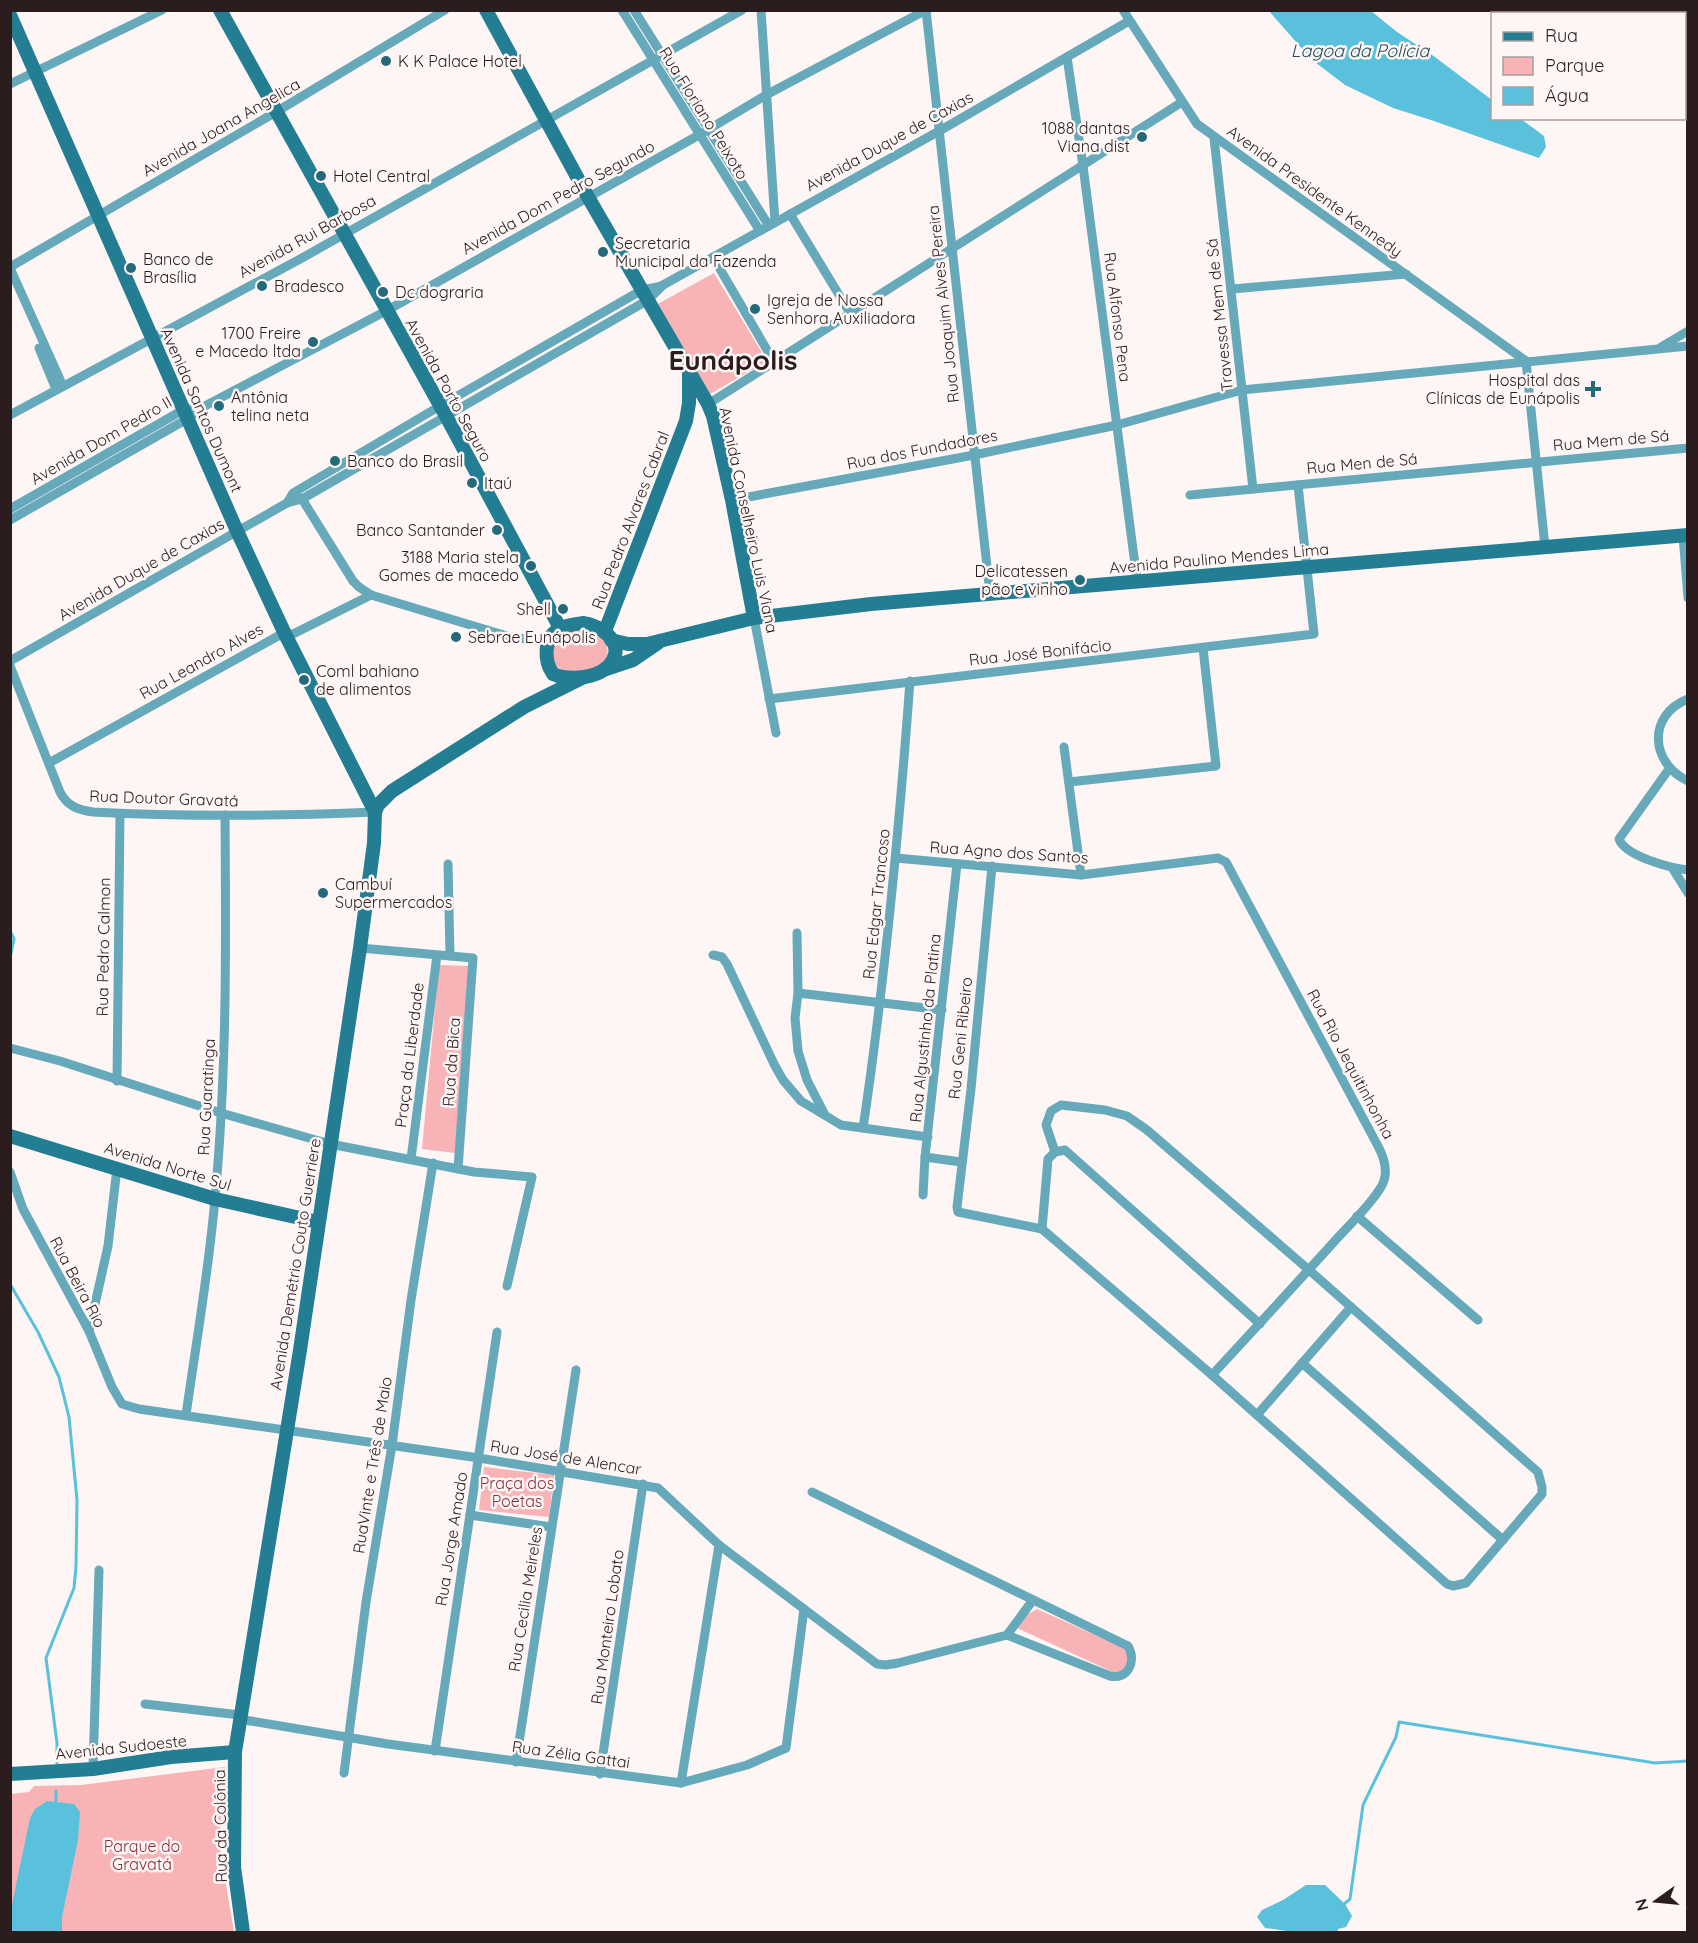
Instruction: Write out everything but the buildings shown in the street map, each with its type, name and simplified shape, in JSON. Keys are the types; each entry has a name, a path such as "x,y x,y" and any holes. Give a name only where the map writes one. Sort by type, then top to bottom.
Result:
{"main road":[{"name":"Avenida Porto Seguro","path":"220,10 443,411 560,628"},
{"name":"Avenida Conselheiro Luis Viana","path":"486,10 588,197 708,404 713,416 732,500 754,618"},
{"name":"Avenida Santos Dumont","path":"10,15 237,531 285,634 375,812"},
{"name":"Rua Pedro Alvares Cabral","path":"608,635 686,421 689,403 689,372"},
{"name":"Rua Pedro Alvares Cabral","path":"686,421 695,410 708,404"},
{"name":"Avenida Paulino Mendes Lima","path":"660,642 754,618 871,604 1685,536"},
{"path":"584,677 564,677 553,674 549,667 546,657 549,642 560,628 583,623 597,626 608,635 637,645 660,642"},
{"path":"603,670 611,664 615,653 608,635"},
{"path":"375,812 378,805 392,791 524,707 584,677 633,660 660,642"},
{"path":"524,707 543,689 553,674"},
{"name":"Avenida Demétrio Couto Guerriere","path":"240,1717 287,1430 360,948 373,853 375,812"},
{"name":"Avenida Norte Sul","path":"10,1136 215,1199 318,1222"},
{"name":"Rua da Colônia","path":"240,1717 235,1752 234,1867 243,1932"},
{"name":"Avenida Sudoeste","path":"10,1774 93,1769 171,1757 235,1752"}],"street":[{"path":"10,84 162,10"},
{"name":"Avenida Joana Angelica","path":"10,267 276,112 445,10"},
{"name":"Rua Floriano Peixoto","path":"622,10 659,58 708,130 768,226"},
{"name":"Rua Floriano Peixoto","path":"634,10 699,135 768,226"},
{"name":"Avenida Rui Barbosa","path":"10,415 344,234 742,10"},
{"path":"761,10 766,95 768,226"},
{"name":"Avenida Dom Pedro Segundo","path":"203,407 386,311 766,95 926,10"},
{"name":"Rua Joaquim Alves Pereira","path":"926,10 990,594"},
{"name":"Avenida Presidente Kennedy","path":"1123,10 1197,124 1526,361"},
{"name":"Avenida Duque de Caxias","path":"10,661 288,503 645,295 1130,21"},
{"name":"Rua Alfonso Pena","path":"1067,57 1137,580"},
{"path":"708,404 1182,102"},
{"name":"Travessa Mem de Sá","path":"1214,138 1253,489"},
{"path":"789,214 850,314"},
{"path":"712,258 774,362"},
{"path":"10,267 59,387"},
{"path":"1232,289 1406,274"},
{"path":"10,280 59,387"},
{"path":"1659,349 1688,331"},
{"name":"Rua dos Fundadores","path":"732,500 974,455 1117,425 1242,390 1688,346"},
{"path":"1526,361 1545,547"},
{"name":"Avenida Dom Pedro II","path":"10,520 55,489 203,407"},
{"name":"Rua Mem de Sá","path":"1537,462 1688,448"},
{"name":"Rua Men de Sá","path":"1190,495 1537,462"},
{"path":"1298,485 1307,567"},
{"name":"Avenida Dom Pedro II","path":"10,509 55,489"},
{"path":"298,496 353,581 371,595 510,637 549,642"},
{"path":"1685,536 1688,598"},
{"name":"Rua José Bonifácio","path":"769,699 1314,634 1307,567"},
{"name":"Rua Leandro Alves","path":"49,763 278,636 293,634 371,595"},
{"name":"Avenida Conselheiro Luis Viana","path":"754,618 776,733"},
{"path":"1069,782 1216,766 1203,648"},
{"name":"Rua Doutor Gravatá","path":"10,666 60,792 72,806 93,812 120,814 225,815 375,812"},
{"name":"Rua Edgar Trancoso","path":"863,1128 881,1003 896,858 910,681"},
{"path":"1688,699 1668,712 1659,728 1658,737 1660,754 1670,769 1688,781"},
{"path":"1064,747 1081,875"},
{"path":"1670,769 1619,839 1624,846 1650,861 1673,869 1688,870"},
{"name":"Rua Pedro Calmon","path":"117,1081 120,814"},
{"name":"Rua Guaratinga","path":"186,1414 215,1199 221,1113 226,970 225,815"},
{"name":"Rua Agno dos Santos","path":"896,858 1081,875 1218,858 1226,862"},
{"name":"Rua Rio Jequitinhonha","path":"1212,1375 1357,1216 1381,1187 1385,1177 1384,1157 1226,862"},
{"path":"360,948 450,956 448,864"},
{"name":"Rua Algustinho da Platina","path":"923,1195 925,1157 957,864"},
{"name":"Rua Geni Ribeiro","path":"992,866 957,1207 958,1212 1042,1229"},
{"path":"1673,869 1688,892"},
{"path":"797,933 798,993 795,1018 798,1051 807,1080 824,1113"},
{"name":"Praça da Liberdade","path":"411,1159 437,955"},
{"name":"Rua da Bica","path":"450,956 473,958 458,1169"},
{"path":"713,956 722,957 727,964 762,1042 783,1080 801,1101 841,1125 928,1137"},
{"path":"798,993 942,1010"},
{"path":"10,1048 60,1061 221,1113 330,1144 474,1173 532,1176 507,1286"},
{"path":"1055,1152 1046,1125 1051,1111 1061,1105 1105,1110 1127,1116 1148,1130 1538,1472 1542,1494 1466,1583 1453,1586 1042,1229 1048,1159 1055,1152 1065,1150 1260,1324"},
{"path":"925,1157 961,1162"},
{"name":"RuaVinte e Três de Maio","path":"344,1773 366,1602 392,1445 411,1300 433,1163"},
{"path":"89,1331 108,1246 117,1168"},
{"name":"Rua Beira Rio","path":"10,1173 23,1209 89,1331 112,1387 122,1404"},
{"path":"1357,1216 1478,1320"},
{"path":"1257,1415 1351,1307"},
{"name":"Rua Jorge Amado","path":"435,1751 498,1332"},
{"path":"1302,1363 1503,1540"},
{"name":"Rua Cecilia Meireles","path":"516,1762 576,1370"},
{"name":"Rua José de Alencar","path":"122,1404 479,1458 658,1488 719,1545 877,1664 898,1663 1007,1635"},
{"name":"Rua Monteiro Lobato","path":"600,1774 643,1484"},
{"path":"812,1492 1128,1646 1132,1657 1130,1668 1121,1676 1110,1676 1007,1635 1033,1600"},
{"path":"470,1515 551,1527"},
{"path":"681,1783 719,1545"},
{"path":"93,1769 99,1570"},
{"name":"Rua Zélia Gattai","path":"145,1704 240,1717 435,1751 681,1783 747,1765 786,1748 804,1609"}],"green space":[{"path":"714,273 767,361 710,394 656,305"},
{"path":"580,626 601,634 607,646 608,657 599,666 586,670 567,671 556,667 551,663 552,644 559,636"},
{"path":"439,965 469,966 455,1153 422,1149"},
{"name":"Praça dos Poetas","path":"484,1467 554,1475 549,1517 479,1510"},
{"path":"1037,1609 1126,1649 1129,1657 1124,1670 1115,1673 1017,1628 1020,1619"},
{"name":"Parque do Gravatá","path":"225,1767 219,1843 234,1932 11,1932 10,1794 29,1792 34,1786 81,1785"}],"water":[{"name":"Lagoa da Polícia","path":"1269,11 1371,11 1491,99 1491,120 1522,120 1544,136 1546,147 1539,158 1393,108 1345,85 1311,59"},
{"path":"47,1801 74,1804 80,1812 78,1840 62,1917 62,1932 11,1932 11,1909 30,1818 35,1809"},
{"path":"1306,1885 1325,1885 1345,1904 1352,1916 1346,1927 1338,1929 1338,1932 1293,1932 1265,1928 1257,1917 1262,1910"}],"waterway":[{"path":"10,930 14,939 10,958"},
{"path":"10,1284 38,1332 59,1377 69,1417 77,1500 74,1588 46,1658 57,1743 57,1763"},
{"path":"1343,1905 1350,1899 1363,1805 1396,1737 1399,1722 1655,1763 1688,1761"},
{"path":"56,1791 56,1801"}],"place":[{"name":"K K Palace Hotel","path":"386,61"},
{"name":"1088 dantas Viana dist","path":"1142,137"},
{"name":"Hotel Central","path":"321,176"},
{"name":"Secretaria Municipal da Fazenda","path":"603,252"},
{"name":"Banco de Brasília","path":"131,268"},
{"name":"Bradesco","path":"262,286"},
{"name":"Dc dograria","path":"383,292"},
{"name":"Igreja de Nossa Senhora Auxiliadora","path":"755,309"},
{"name":"1700 Freire e Macedo ltda","path":"313,342"},
{"name":"Hospital das Clínicas de Eunápolis","path":"1593,389"},
{"name":"Antônia telina neta","path":"219,406"},
{"name":"Banco do Brasil","path":"335,461"},
{"name":"Itaú","path":"472,483"},
{"name":"Banco Santander","path":"497,530"},
{"name":"3188 Maria stela Gomes de macedo","path":"531,566"},
{"name":"Delicatessen pão e vinho","path":"1080,580"},
{"name":"Shell","path":"563,609"},
{"name":"Sebrae Eunápolis","path":"456,637"},
{"name":"Coml bahiano de alimentos","path":"304,680"},
{"name":"Cambuí Supermercados","path":"323,893"}],"district":[{"name":"Eunápolis","path":"733,359"}]}
